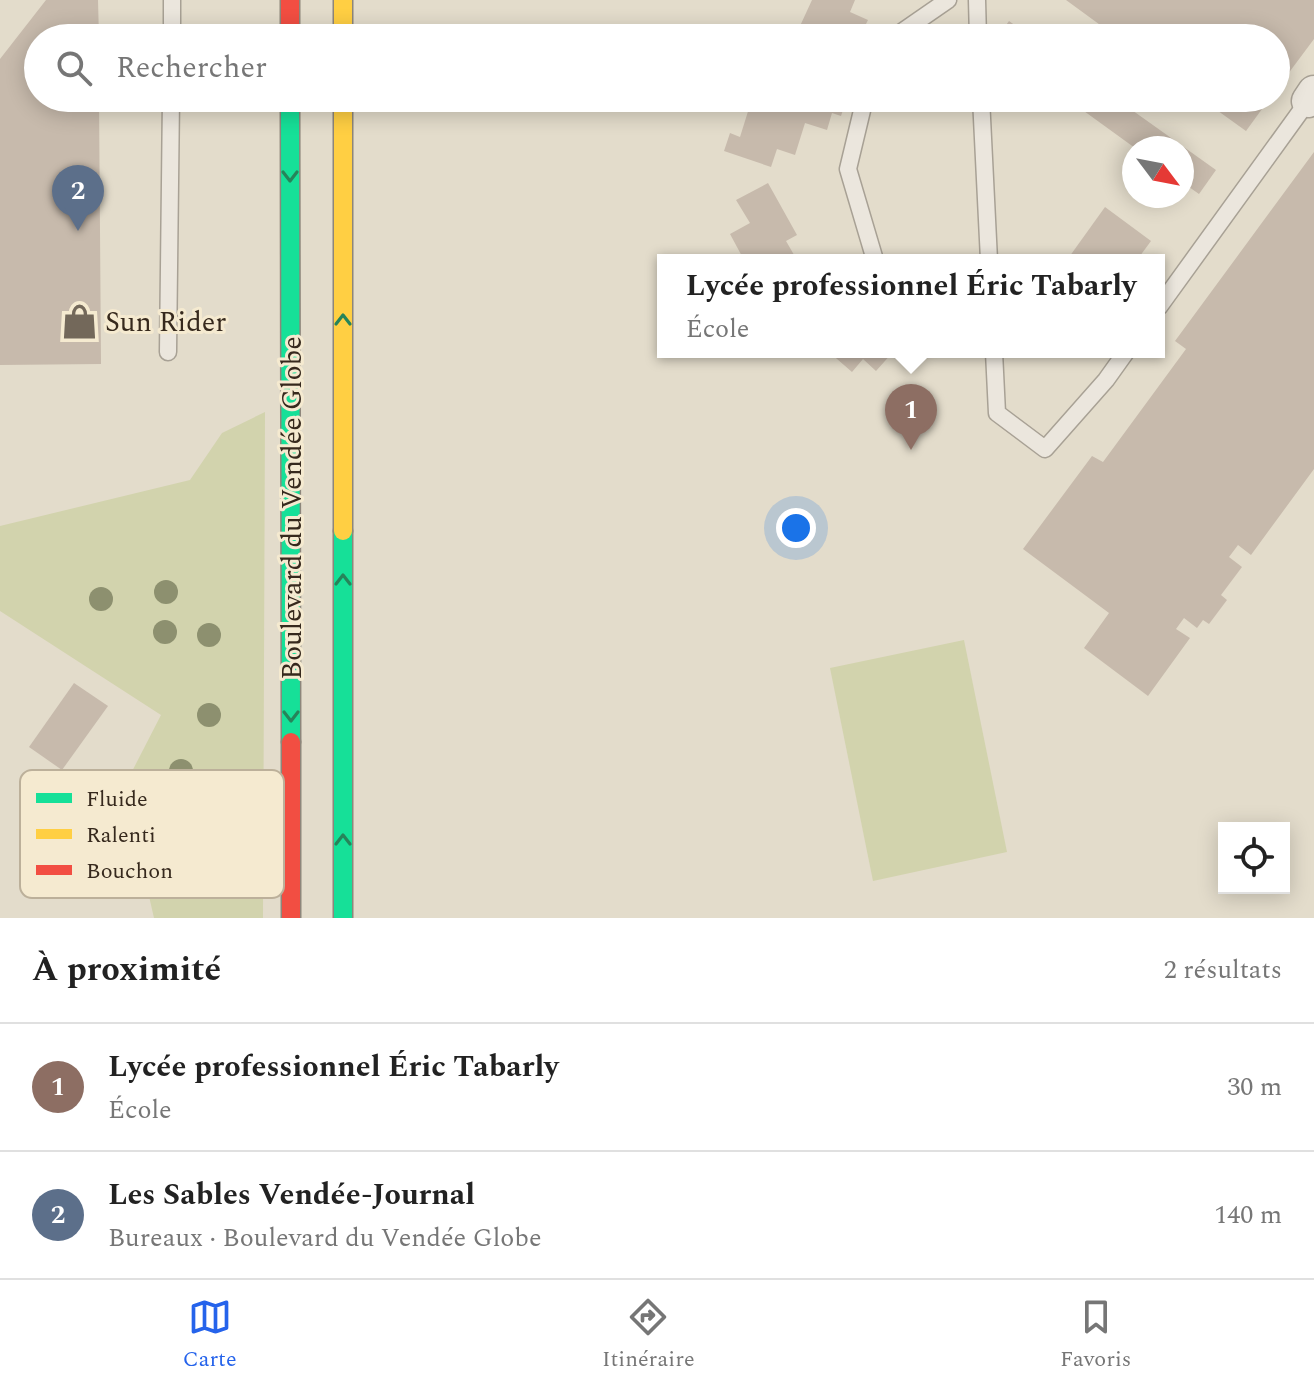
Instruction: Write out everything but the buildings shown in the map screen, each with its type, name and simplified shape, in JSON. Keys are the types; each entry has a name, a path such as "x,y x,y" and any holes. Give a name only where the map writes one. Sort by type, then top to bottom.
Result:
{"main road":[{"path":"290,0 290,24"},
{"path":"343,0 343,24"},
{"name":"Boulevard du Vendée Globe","path":"290,112 291,918"},
{"name":"Boulevard du Vendée Globe","path":"343,112 343,918"}],"lane":[{"path":"172,0 172,24"},
{"path":"913,24 948,0"},
{"path":"977,0 978,24"},
{"path":"1165,299 1311,97"},
{"path":"168,352 171,112"},
{"path":"862,112 848,169 873,254"},
{"path":"982,112 989,254"},
{"path":"994,358 997,413 1045,449 1122,358"}],"green space":[{"path":"265,412 264,770 133,770 161,715 0,611 0,526 190,480 222,433"},
{"path":"964,640 1007,852 873,881 830,668"},
{"path":"149,898 263,898 263,918 154,918"}],"traffic: fast":[{"path":"290,112 291,742"},
{"path":"343,531 343,918"}],"traffic: slow":[{"path":"343,0 343,24"},
{"path":"343,112 343,531"}],"traffic: jam":[{"path":"290,0 290,24"},
{"path":"291,742 291,918"}],"place":[{"name":"Les Sables Vendée-Journal","path":"78,231"},
{"name":"Sun Rider","path":"79,321"},
{"name":"Lycée professionnel Éric Tabarly","path":"911,450"}]}
